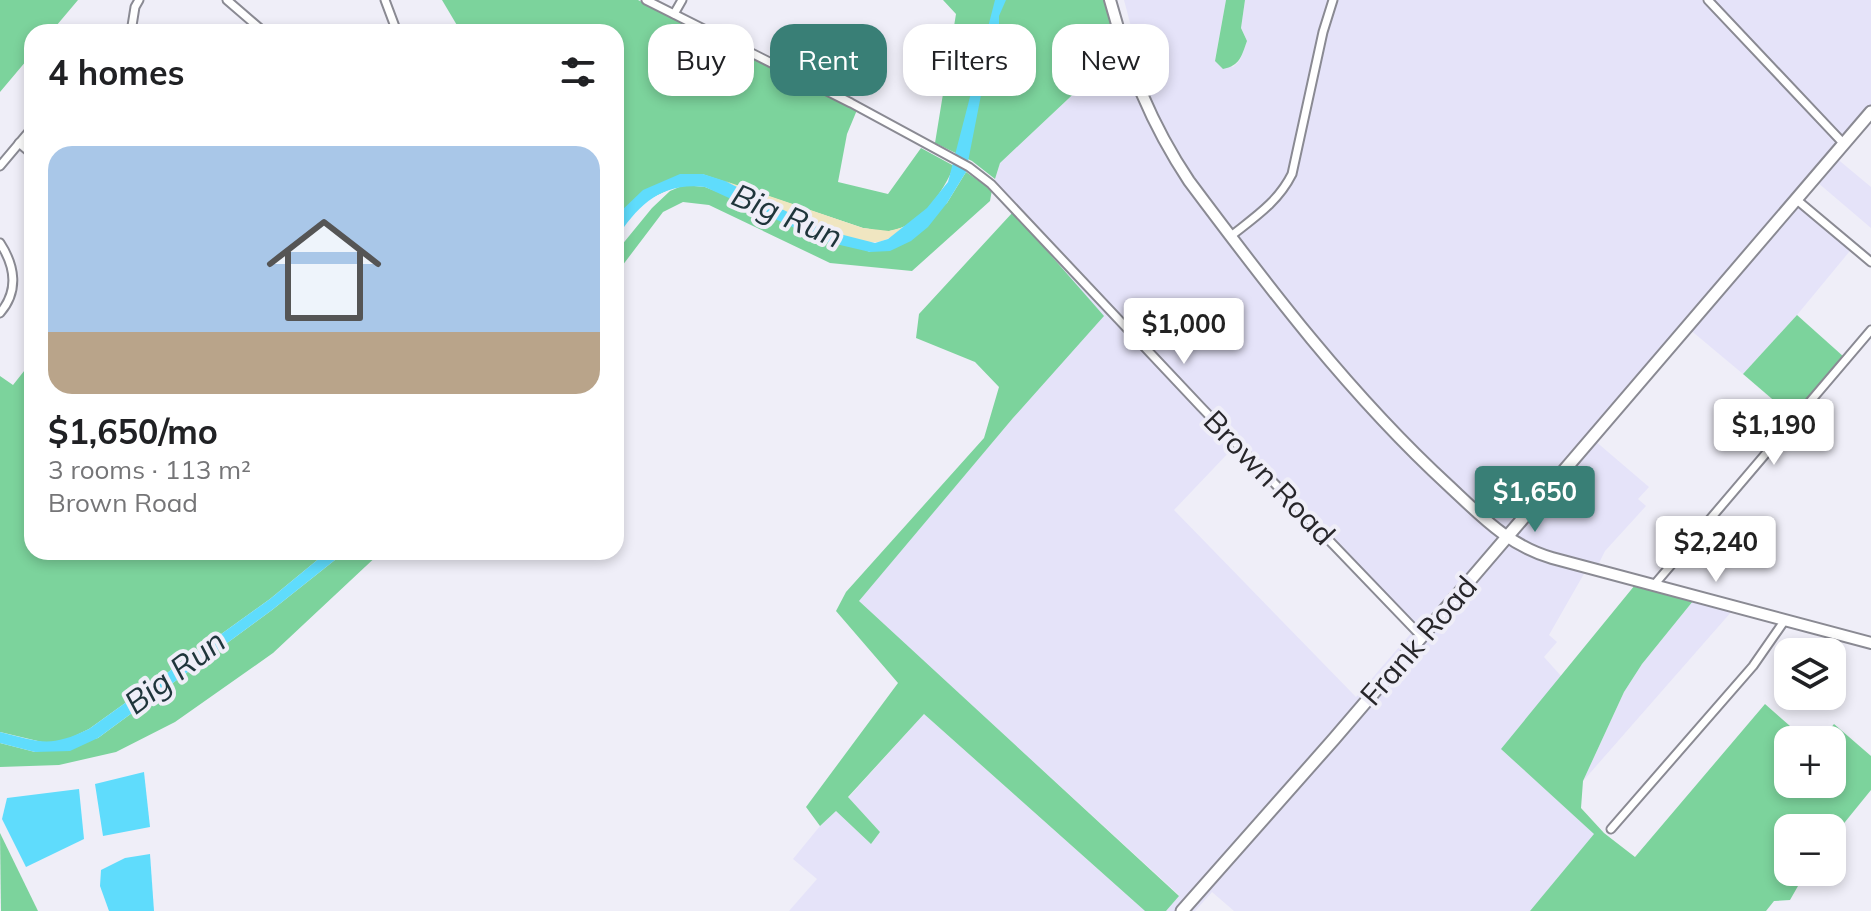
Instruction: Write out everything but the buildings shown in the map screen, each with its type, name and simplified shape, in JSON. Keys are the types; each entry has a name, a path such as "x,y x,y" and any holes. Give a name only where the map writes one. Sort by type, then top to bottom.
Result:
{"main road":[{"path":"1110,0 1127,60 1156,128 1189,181 1318,346 1379,418 1420,460 1507,538 1537,554 1871,643"},
{"name":"Frank Road","path":"1182,911 1422,637 1871,112"}],"street":[{"path":"132,24 139,0"},
{"path":"227,0 255,24"},
{"path":"385,0 394,24"},
{"name":"Brown Road","path":"646,0 851,103 969,167 991,184 1422,637"},
{"path":"674,14 682,0"},
{"path":"1231,236 1268,207 1292,174 1333,0"},
{"path":"1708,0 1844,144"},
{"path":"0,166 24,137"},
{"path":"19,143 24,147"},
{"path":"1797,200 1871,262"},
{"path":"0,243 14,275 10,297 0,313"},
{"path":"1654,585 1871,330"},
{"path":"1611,829 1753,666 1785,620"}],"shaded area":[{"path":"1124,0 1226,0 1215,60 1233,67 1240,60 1247,41 1241,28 1245,0 1871,0 1871,114 1835,157 1871,187 1871,228 1817,182 1801,200 1854,246 1797,315 1743,374 1688,328 1594,440 1649,487 1638,499 1646,506 1605,551 1594,573 1585,572 1549,635 1557,642 1544,657 1562,677 1502,749 1595,834 1530,911 1234,911 1212,892 1195,911 1166,911 1179,895 858,601 1103,316 992,190 1000,163 1071,96 1169,96 1169,24 1130,24","holes":["1233,448 1412,632 1356,697 1174,510"]},
{"path":"1693,601 1732,611 1583,781 1624,692 1642,664"},
{"path":"924,714 1145,911 789,911 817,879 793,859 836,811 871,844 880,832 848,798"}],"green space":[{"path":"0,0 78,0 58,24 24,24 24,64 0,92"},
{"path":"442,0 638,0 686,24 648,24 648,96 754,96 754,58 770,66 770,96 829,96 857,110 847,134 838,182 888,194 921,148 954,166 937,197 920,216 889,231 863,228 702,174 624,211 624,24 456,24"},
{"path":"943,0 1104,0 1111,24 1052,24 1052,96 1071,96 1000,163 995,179 972,161 935,143 943,96 1036,96 1036,24 954,24 956,14"},
{"path":"1226,0 1245,0 1241,28 1247,41 1237,63 1223,69 1215,61"},
{"path":"966,172 992,190 990,201 912,271 830,263 709,205 683,202 663,212 624,263 624,242 652,208 670,191 684,185 705,187 870,252 947,203"},
{"path":"1013,212 1104,316 1013,418 859,601 1179,896 1166,911 1145,911 924,714 848,797 880,832 871,844 836,811 820,826 806,807 898,683 836,611 846,592 984,438 999,387 975,362 916,338 919,314"},
{"path":"1797,315 1844,357 1793,417 1743,374"},
{"path":"24,371 24,560 317,560 270,599 89,729 62,742 42,742 0,732 0,376 13,385"},
{"path":"335,560 372,560 273,653 175,722 116,752 59,765 0,767 0,743 35,752 98,738"},
{"path":"1635,585 1693,601 1642,664 1624,692 1583,781 1581,808 1604,833 1635,857 1765,704 1790,726 1774,726 1774,798 1846,798 1846,734 1871,756 1871,790 1846,821 1846,814 1774,814 1774,886 1798,886 1790,900 1774,901 1766,911 1530,911 1594,834 1501,749"},
{"path":"0,833 38,911 1,911"}],"sand":[{"path":"725,181 863,228 889,231 904,227 877,242 862,242 823,230"}],"water":[{"path":"995,0 1006,0 999,24 989,24"},
{"name":"Big Run","path":"970,96 981,96 966,172 928,227 911,241 890,251 870,252 823,241 705,187 689,186 663,192 642,206 624,228 624,208 643,190 680,174 703,174 725,181 824,230 875,243 888,239 927,208 948,182"},
{"name":"Big Run","path":"317,560 335,560 98,738 70,751 35,752 0,743 0,732 54,741 89,729 270,599"},
{"path":"144,772 150,827 103,836 95,784"},
{"path":"79,789 84,839 26,867 2,819 7,798"},
{"path":"150,854 154,911 109,911 100,886 101,870 125,858"}]}
